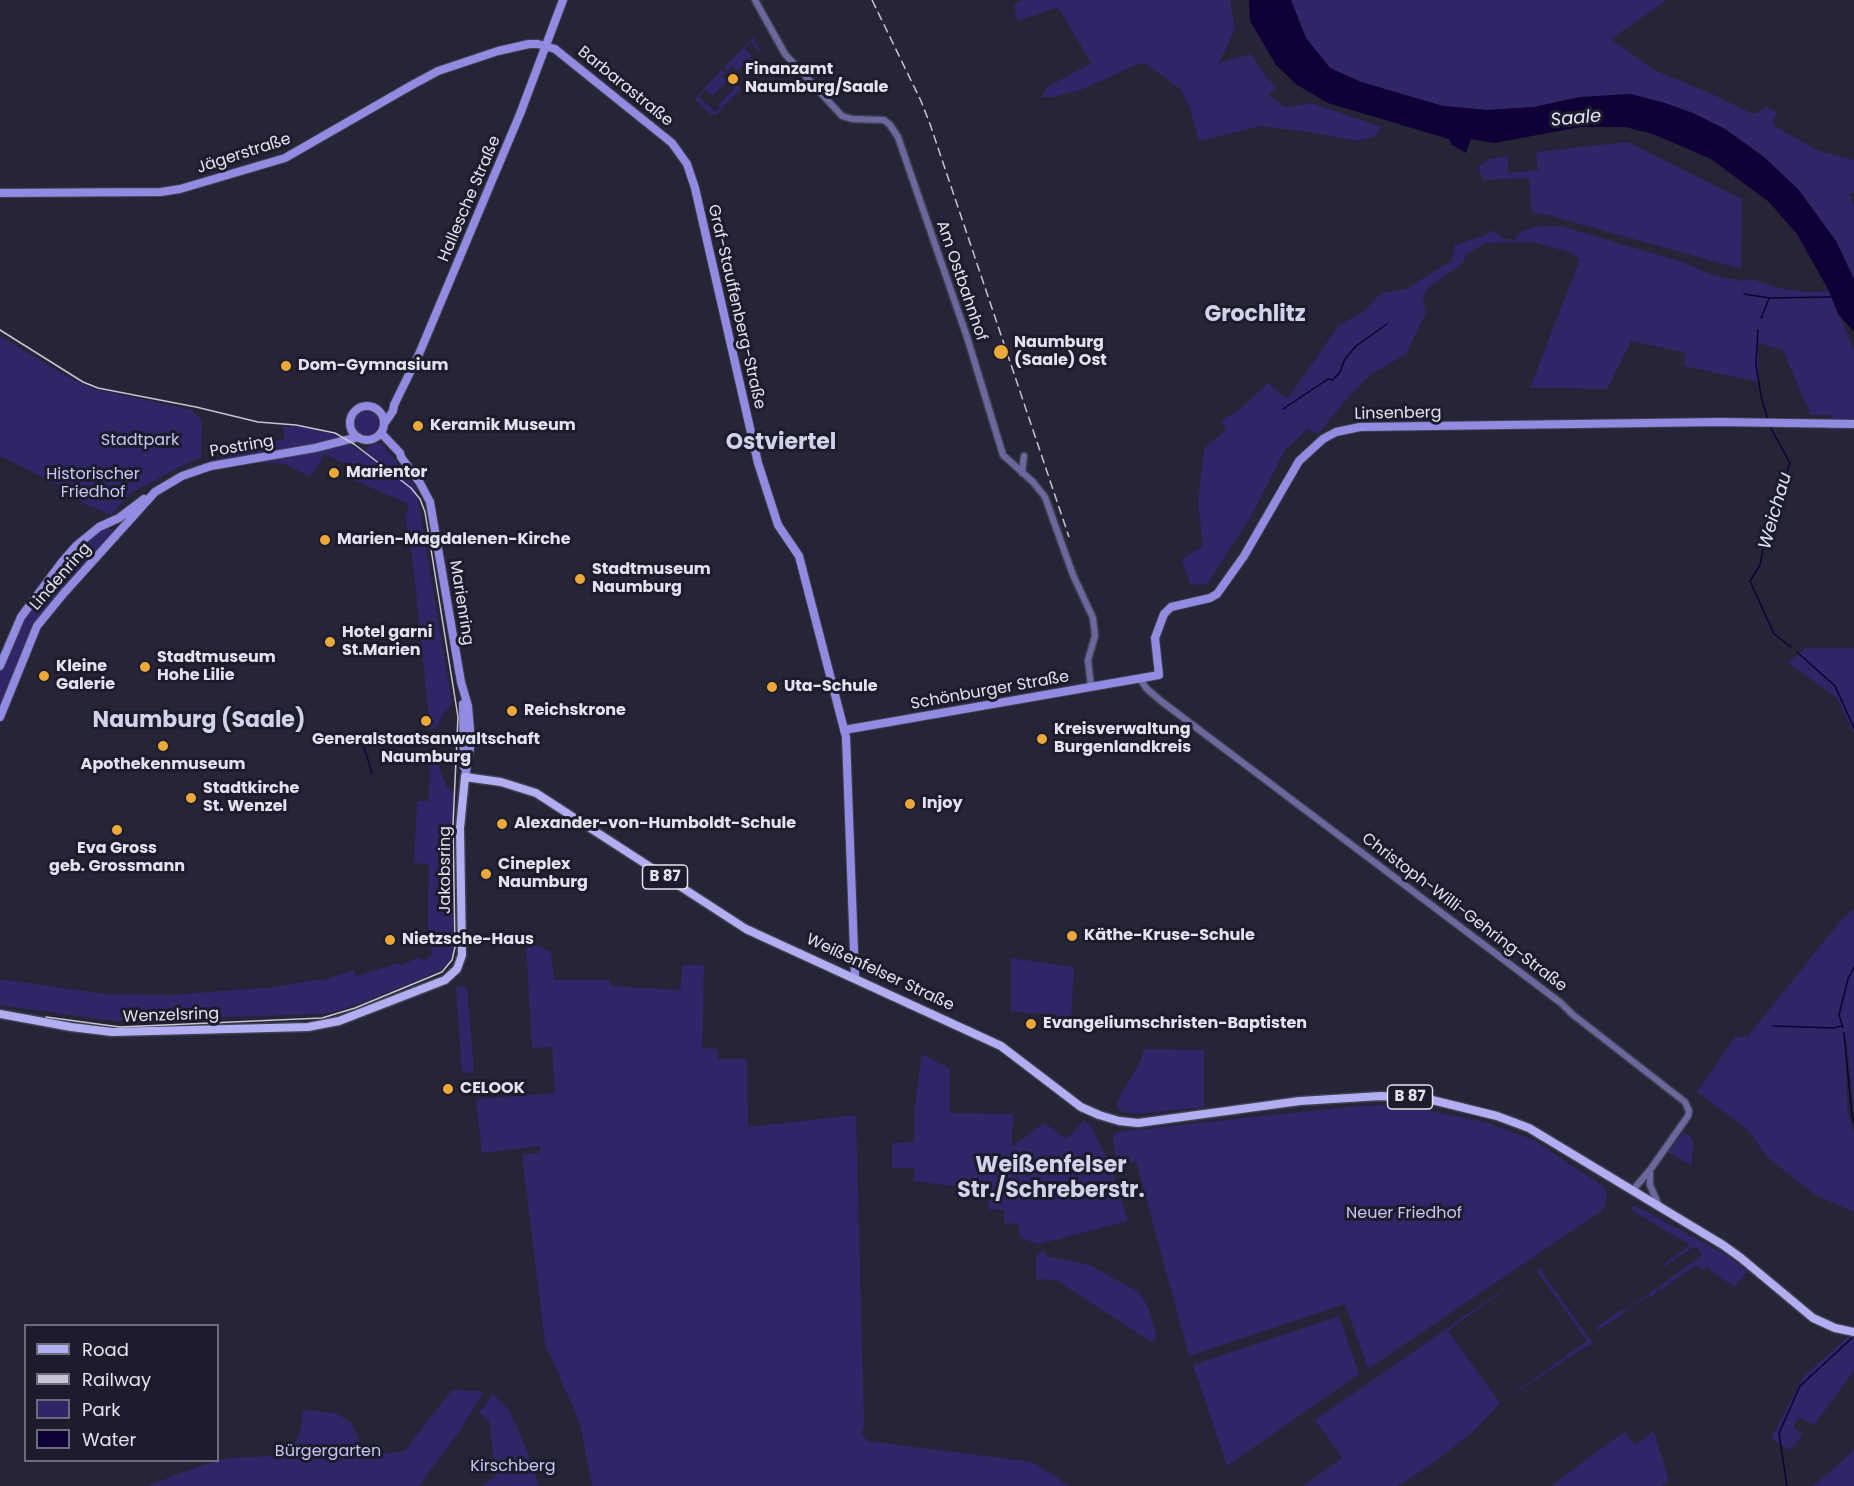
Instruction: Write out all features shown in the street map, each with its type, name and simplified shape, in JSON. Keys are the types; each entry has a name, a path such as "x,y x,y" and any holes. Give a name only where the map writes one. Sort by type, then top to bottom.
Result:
{"main road":[{"name":"Hallesche Straße","path":"384,424 393,411 520,114 563,0"},
{"name":"Barbarastraße","path":"545,45 558,51 611,92 672,143 683,157"},
{"name":"Jägerstraße","path":"0,193 177,190 288,157 419,81 450,66 515,46 545,45"},
{"name":"Graf-Stauffenberg-Straße","path":"683,157 690,171 702,214 758,463 782,531 799,556 844,730 848,759 855,978"},
{"path":"378,410 394,405"},
{"path":"341,442 350,434 351,417 357,409 369,406 383,415 384,424 381,433 371,440 358,437 351,429"},
{"name":"Linsenberg","path":"1140,679 1159,675 1156,635 1165,611 1217,594 1244,556 1299,461 1323,439 1336,432 1360,427 1734,422 1854,424"},
{"name":"Marienring","path":"381,433 396,447 430,502 463,690 467,700 470,748 465,777"},
{"name":"Postring","path":"153,494 182,476 211,466 302,451 358,437"},
{"name":"Lindenring","path":"0,717 37,626 123,527 130,514 153,494"},
{"name":"Lindenring","path":"0,666 21,617 62,562 77,545 99,527 130,514"},
{"path":"116,519 122,521 123,527"},
{"name":"Schönburger Straße","path":"844,730 1140,679"},
{"name":"Weißenfelser Straße","path":"465,777 501,782 536,794 742,926 1001,1046 1081,1107 1109,1119 1138,1123 1300,1101 1408,1096 1456,1105 1529,1128 1632,1191"},
{"name":"Jakobsring","path":"333,1023 441,981 453,975 457,969 462,955 460,828 465,777"},
{"name":"Wenzelsring","path":"0,1014 95,1031 120,1033 301,1028 333,1023"},
{"name":"B 87","path":"1632,1191 1741,1258 1813,1318 1835,1328 1854,1332"}],"street":[{"name":"Am Ostbahnhof","path":"755,0 785,54 842,116 852,119 878,118 891,125 898,137 967,337 1003,455 1022,473"},
{"path":"1024,456 1022,473 1041,490 1045,497 1071,569 1093,618 1095,636 1088,660 1091,687"},
{"name":"Christoph-Willi-Gehring-Straße","path":"1140,679 1147,689 1161,701 1561,1003 1572,1014 1683,1099 1688,1107 1688,1116 1650,1170 1632,1191"},
{"path":"1650,1170 1650,1185 1661,1209"}],"green space":[{"path":"1022,0 1230,0 1235,29 1219,63 1251,54 1266,77 1277,87 1268,95 1285,107 1311,103 1382,127 1376,136 1357,141 1261,126 1199,141 1189,106 1180,89 1145,63 1083,89 1054,97 1042,97 1047,87 1091,63 1058,7 1017,21 1014,5"},
{"path":"1291,0 1667,0 1611,39 1654,70 1753,114 1765,107 1777,111 1773,122 1775,126 1819,151 1854,160 1854,193 1850,193 1854,207 1854,279 1836,241 1798,189 1764,157 1725,129 1580,97 1534,107 1487,110 1443,106 1361,82 1330,68 1306,38"},
{"path":"754,37 762,54 750,42 745,49 752,56 738,71 732,66 728,71 724,67"},
{"path":"722,69 726,73 722,77 727,81 713,96 706,90 699,97 715,112 721,106 719,104 737,85 741,89 716,115 710,114 695,99"},
{"path":"1628,142 1742,199 1741,269 1548,215 1532,213 1529,178 1483,180 1478,167 1490,159 1507,156 1509,173 1538,170 1536,152"},
{"path":"1540,226 1561,226 1685,263 1707,273 1726,278 1743,281 1752,279 1783,289 1806,292 1829,291 1854,350 1854,429 1828,430 1832,415 1810,415 1783,350 1758,343 1759,382 1684,366 1686,353 1631,341 1607,389 1530,388 1580,259 1569,252 1532,242 1485,243 1466,255 1463,263 1428,288 1423,299 1426,313 1406,354 1370,375 1318,434 1308,429 1285,450 1250,518 1207,584 1190,585 1182,559 1203,546 1198,502 1204,448 1226,430 1221,421 1240,409 1268,383 1288,398 1339,325 1363,312 1381,293 1406,289 1452,260 1455,245 1494,230 1501,238 1514,240 1522,231"},
{"name":"Stadtpark","path":"0,336 70,378 95,389 191,410 202,420 201,458 131,493 111,515 83,503 58,485 0,456"},
{"path":"367,409 377,413 381,423 377,433 367,437 357,433 353,423 357,413"},
{"path":"283,426 335,434 363,453 372,443 382,444 416,487 452,704 437,727 430,729 413,563 405,513 408,511 408,504 347,477 352,468 325,454 310,477 285,464 221,459 221,443 284,440"},
{"path":"104,527 114,530 39,618 0,711 0,671 22,621 77,549"},
{"path":"1805,648 1854,648 1854,733 1837,698 1788,663"},
{"path":"430,750 435,754 445,784 454,794 452,823 453,949 449,963 442,970 362,1003 330,1013 318,1014 113,1021 0,1005 0,979 104,994 170,995 275,987 320,979 321,981 354,970 356,976 399,963 401,965 419,957 424,961 434,952 427,944 429,864 414,863 417,801 429,801"},
{"path":"1854,909 1854,1116 1847,1040 1845,1043 1847,1109 1854,1133 1854,1212 1815,1195 1767,1157 1748,1130 1697,1092 1735,1037 1748,1036 1841,920"},
{"path":"526,944 541,947 551,953 554,980 610,980 611,986 681,990 682,965 704,965 702,1048 717,1049 718,1059 747,1059 748,1127 856,1115 864,1426 862,1433 867,1441 1032,1462 1070,1486 592,1486 580,1423 545,1344 522,1154 540,1153 540,1146 482,1153 476,1099 555,1093 552,1047 532,1048"},
{"path":"1011,958 1074,967 1071,1022 1056,1022 1056,1014 1011,1012"},
{"path":"461,986 467,988 474,1072 462,1073 456,988"},
{"path":"1144,1049 1204,1050 1204,1107 1135,1114 1120,1111 1117,1107 1118,1100 1141,1060"},
{"path":"922,1054 950,1069 950,1113 1013,1114 1012,1147 1044,1123 1067,1139 1084,1120 1091,1126 1111,1166 1128,1221 1039,1244 1020,1238 1019,1224 1004,1223 1004,1210 988,1209 990,1191 914,1181 914,1168 892,1168 892,1143 914,1142 914,1111"},
{"name":"Neuer Friedhof","path":"1387,1105 1410,1107 1485,1122 1534,1140 1604,1187 1607,1193 1605,1206 1600,1212 1368,1369 1345,1304 1189,1356 1136,1161 1119,1166 1116,1162 1114,1135 1118,1132 1280,1114"},
{"path":"1685,1133 1693,1139 1692,1166 1668,1152"},
{"path":"1636,1206 1721,1252 1748,1271 1734,1287 1706,1267 1703,1271 1696,1265 1661,1290 1659,1288 1652,1297 1649,1295 1597,1331 1597,1327 1621,1310 1627,1309 1701,1256 1698,1248 1693,1247 1665,1266 1663,1264 1688,1247 1688,1244 1633,1211 1631,1207"},
{"path":"1044,1250 1046,1256 1089,1265 1139,1292 1148,1307 1157,1339 1151,1342 1056,1280 1036,1279 1036,1256"},
{"path":"1535,1268 1544,1270 1542,1272 1593,1344 1500,1403 1587,1341"},
{"path":"1527,1273 1448,1331 1500,1403 1475,1430 1436,1461 1398,1486 1303,1486 1342,1458 1315,1420"},
{"path":"1339,1316 1359,1374 1227,1466 1193,1365"},
{"path":"1848,1337 1854,1338 1854,1371 1814,1425 1799,1417 1793,1427 1803,1434 1790,1450 1771,1438 1804,1376"},
{"name":"Bürgergarten","path":"452,1390 482,1391 483,1393 460,1431 419,1486 148,1486 194,1468 230,1458 273,1456 291,1450 300,1433 303,1410 335,1413 351,1422 366,1456 404,1451"},
{"name":"Kirschberg","path":"493,1394 508,1409 523,1440 539,1486 482,1486 496,1475 489,1421 479,1413"},
{"path":"1654,1431 1669,1481 1662,1486 1555,1486 1553,1484 1624,1432 1635,1445"},
{"path":"1854,1449 1854,1486 1813,1486 1840,1463"}],"water":[{"name":"Saale","path":"1249,0 1291,0 1306,38 1330,68 1361,82 1443,106 1487,110 1534,107 1580,97 1631,94 1693,113 1725,129 1764,157 1798,189 1836,241 1854,279 1854,332 1838,314 1829,291 1797,234 1769,202 1711,159 1653,134 1625,127 1581,127 1494,143 1471,139 1466,153 1452,145 1449,139 1328,103 1297,85 1276,65 1250,21"}],"waterway":[{"name":"Weichau","path":"1744,294 1769,298 1831,297"},
{"name":"Weichau","path":"1761,318 1769,299"},
{"path":"1283,409 1328,379 1333,380 1340,372 1345,359 1356,346 1387,324"},
{"name":"Weichau","path":"1758,330 1756,364 1761,396 1768,420"},
{"name":"Weichau","path":"1769,425 1790,463 1765,539 1760,565 1750,581 1774,634 1791,647"},
{"name":"Weichau","path":"1797,652 1835,686 1854,728"},
{"path":"361,737 372,773"},
{"name":"Weichau","path":"1843,1028 1839,1015 1848,979 1854,967"},
{"path":"1773,1026 1834,1028 1841,1026"},
{"name":"Weichau","path":"1844,1033 1854,1122"},
{"name":"Weichau","path":"1787,1486 1779,1433 1800,1386 1853,1337"}],"tram line":[{"path":"0,330 83,382 98,388 258,422 296,425 335,433 354,444 411,488 420,499 425,512 458,717 453,824 455,947 452,960 442,972 355,1008 322,1018 120,1027 46,1017"}],"railway":[{"path":"872,0 930,124 1069,537"}],"place":[{"name":"Finanzamt Naumburg/Saale","path":"733,79"},
{"name":"Naumburg (Saale) Ost","path":"1001,352"},
{"name":"Dom-Gymnasium","path":"286,366"},
{"name":"Keramik Museum","path":"418,426"},
{"name":"Marientor","path":"334,473"},
{"name":"Marien-Magdalenen-Kirche","path":"325,540"},
{"name":"Stadtmuseum Naumburg","path":"580,579"},
{"name":"Hotel garni St.Marien","path":"330,642"},
{"name":"Stadtmuseum Hohe Lilie","path":"145,667"},
{"name":"Kleine Galerie","path":"44,676"},
{"name":"Uta-Schule","path":"772,687"},
{"name":"Reichskrone","path":"512,711"},
{"name":"Generalstaatsanwaltschaft Naumburg","path":"426,721"},
{"name":"Kreisverwaltung Burgenlandkreis","path":"1042,739"},
{"name":"Apothekenmuseum","path":"163,746"},
{"name":"Stadtkirche St. Wenzel","path":"191,798"},
{"name":"Injoy","path":"910,804"},
{"name":"Alexander-von-Humboldt-Schule","path":"502,824"},
{"name":"Eva Gross geb. Grossmann","path":"117,830"},
{"name":"Cineplex Naumburg","path":"486,874"},
{"name":"Käthe-Kruse-Schule","path":"1072,936"},
{"name":"Nietzsche-Haus","path":"390,940"},
{"name":"Evangeliumschristen-Baptisten","path":"1031,1024"},
{"name":"CELOOK","path":"448,1089"}],"district":[{"name":"Grochlitz","path":"1255,315"},
{"name":"Ostviertel","path":"781,443"},
{"name":"Naumburg (Saale)","path":"199,721"},
{"name":"Weißenfelser Str./Schreberstr.","path":"1051,1178"}],"park label":[{"name":"Historischer Friedhof","path":"93,484"}]}
